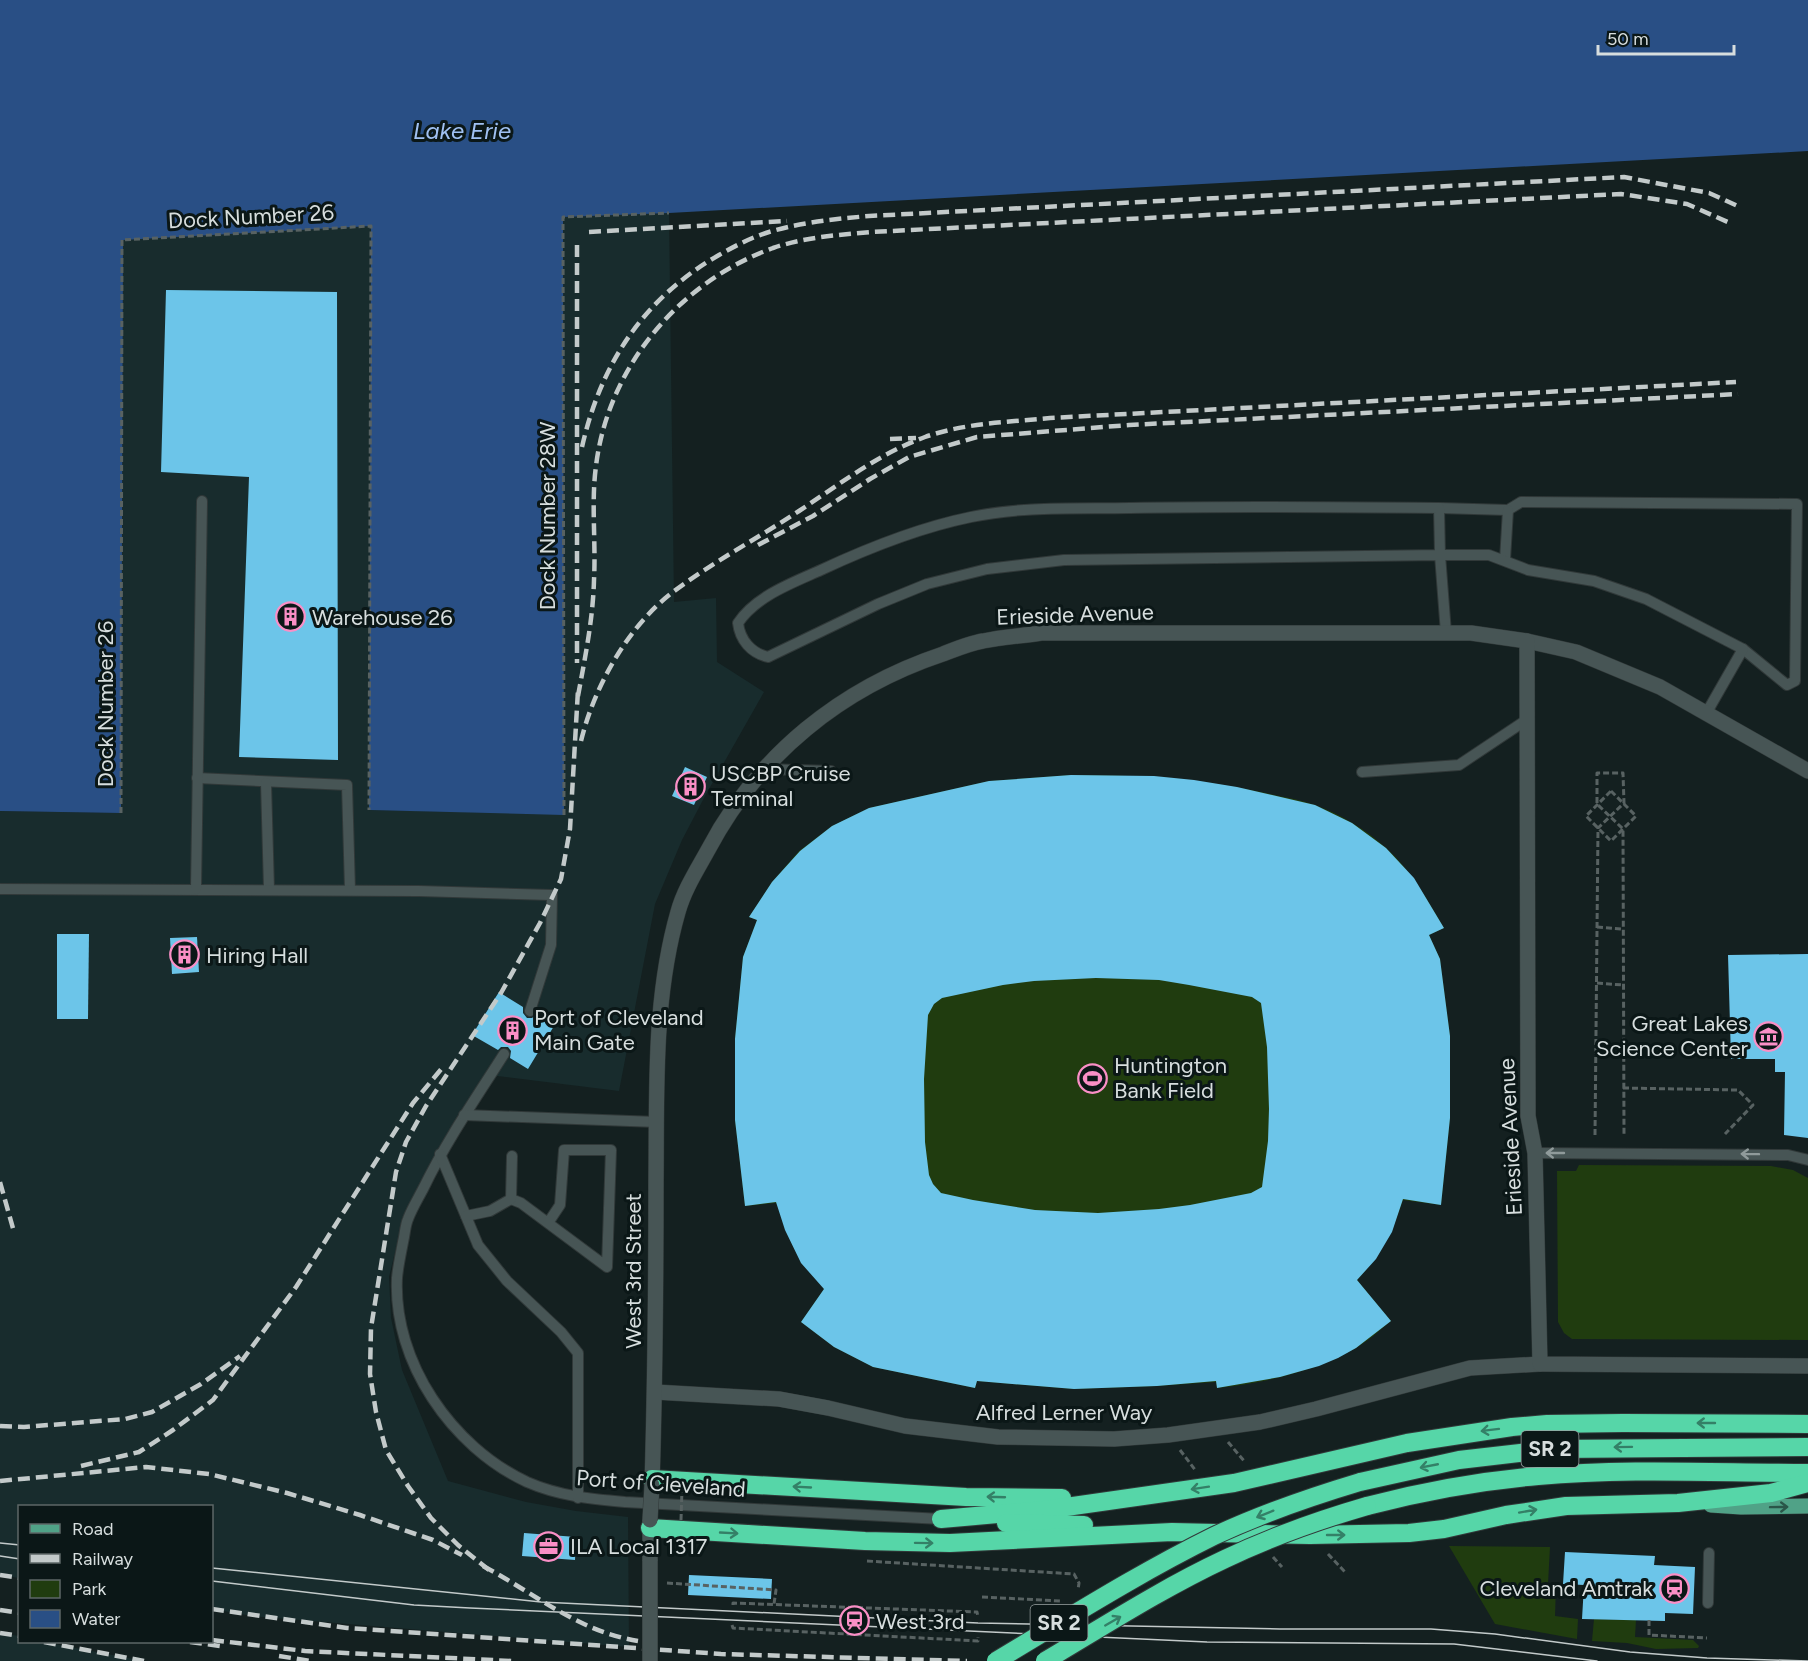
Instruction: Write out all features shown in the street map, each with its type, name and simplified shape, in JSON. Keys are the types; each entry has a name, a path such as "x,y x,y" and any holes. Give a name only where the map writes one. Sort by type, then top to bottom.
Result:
{"highway":[{"path":"940,1519 1045,1510 1260,1479 1407,1443 1512,1427 1623,1423 1808,1424"},
{"name":"SR 2","path":"996,1661 1154,1568 1214,1536 1269,1512 1360,1482 1459,1460 1554,1449 1808,1447"},
{"name":"SR 2","path":"1045,1661 1224,1559 1295,1529 1367,1506 1426,1491 1539,1476 1605,1472 1808,1473"},
{"path":"652,1482 966,1497 1139,1496"},
{"path":"650,1524 875,1542 950,1544 1172,1532 1322,1535 1408,1533 1444,1529 1506,1515 1566,1506 1678,1503 1771,1493 1808,1483"},
{"path":"940,1519 1102,1525 1172,1532"}],"main road":[{"path":"1678,1503 1741,1507 1808,1506"}],"street":[{"name":"Erieside Avenue","path":"689,884 721,824 743,792 763,769 811,726 852,695 911,664 981,641 1041,633 1471,633 1527,641 1576,652 1660,687 1808,771"},
{"name":"Erieside Avenue","path":"1527,641 1528,1116 1535,1153 1540,1364"},
{"name":"West 3rd Street","path":"650,1661 657,1122 662,984 678,909 689,884"},
{"name":"Alfred Lerner Way","path":"655,1392 779,1400 828,1408 905,1426 998,1437 1114,1439 1217,1429 1316,1409 1470,1368 1540,1364"},
{"path":"1540,1364 1808,1366"}],"lane":[{"path":"196,889 202,501"},
{"path":"1521,502 1797,504 1795,681 1787,685 1743,649 1646,599 1594,581 1528,570 1489,555 1064,560 987,569 927,584 878,604 768,657 757,655 740,636 738,623 745,612 780,588 852,555 971,517 1019,510 1050,509 1439,508 1508,510 1521,502"},
{"path":"1439,508 1446,633"},
{"path":"1505,560 1508,510"},
{"path":"1707,712 1743,649"},
{"path":"1362,772 1459,765 1528,719"},
{"path":"763,769 831,771"},
{"path":"197,778 347,785 350,890"},
{"path":"266,783 269,889"},
{"path":"0,889 350,890 552,896 551,945 530,1011"},
{"name":"Port of Cleveland","path":"504,1054 440,1154 408,1220 397,1277 402,1330 419,1376 432,1397 470,1443 495,1463 525,1481 578,1498 940,1519"},
{"path":"465,1115 657,1122"},
{"path":"511,1199 521,1203 607,1267 611,1150 564,1150 560,1205 548,1223"},
{"path":"1535,1153 1788,1155 1808,1160"},
{"path":"440,1154 478,1245 507,1281 561,1332 578,1353 578,1498"},
{"path":"511,1199 512,1156"},
{"path":"466,1216 490,1211 511,1199"},
{"path":"1708,1603 1709,1553"}],"path":[{"name":"Dock Number 28W","path":"564,815 563,216 669,213"},
{"name":"Dock Number 26","path":"121,813 122,240 371,226 369,810"},
{"path":"1595,1135 1598,828 1610,816 1623,804 1623,773 1597,772 1597,804 1610,816 1623,829 1624,1135"},
{"path":"1611,791 1623,804 1636,816 1611,841 1586,816 1611,791"},
{"path":"1597,927 1623,929"},
{"path":"1597,983 1623,985"},
{"path":"1623,1088 1738,1090 1753,1105 1725,1134"},
{"path":"1217,1429 1249,1467"},
{"path":"1168,1435 1198,1474"},
{"path":"681,1489 681,1520"},
{"path":"1324,1550 1345,1572"},
{"path":"859,1560 1074,1574 1079,1583 1078,1594"},
{"path":"650,1582 776,1590 774,1604"},
{"path":"982,1597 1070,1602"},
{"path":"733,1605 733,1603 774,1604 977,1612 978,1617"},
{"path":"1649,1620 1649,1635 1707,1638"},
{"path":"732,1625 733,1628 978,1641 978,1637"}],"shaded area":[{"path":"669,213 674,602 716,598 717,662 764,692 682,840 655,904 619,1091 489,1075 402,1223 389,1277 391,1318 402,1370 448,1481 526,1502 628,1517 629,1647 252,1616 213,1609 213,1505 18,1505 18,1578 0,1575 0,811 121,813 122,240 371,226 369,810 564,814 563,217"},
{"path":"0,1633 18,1636 18,1643 49,1643 144,1661 0,1661"}],"green space":[{"name":"Huntington Bank Field","path":"1071,775 1145,777 1217,784 1297,800 1324,809 1361,828 1394,856 1418,885 1444,928 1429,935 1440,959 1450,1036 1450,1118 1441,1205 1403,1200 1385,1243 1357,1280 1391,1321 1364,1343 1338,1357 1288,1375 1217,1388 1216,1382 1074,1389 977,1381 975,1388 873,1367 834,1347 801,1322 824,1289 776,1203 745,1206 735,1120 735,1039 743,957 757,920 749,917 772,882 799,851 832,826 869,808 989,781"},
{"path":"1579,1165 1771,1166 1793,1170 1808,1178 1808,1340 1572,1339 1564,1333 1558,1322 1557,1171 1576,1171"},
{"path":"1449,1546 1550,1547 1548,1584 1556,1586 1555,1616 1578,1619 1577,1639 1495,1624"},
{"path":"1594,1619 1636,1620 1635,1637 1693,1640 1699,1646 1698,1648 1656,1649 1627,1643 1592,1641"}],"water":[{"name":"Lake Erie","path":"0,0 1808,0 1808,151 563,217 564,815 369,810 371,226 123,240 121,813 0,811"}],"building":[{"name":"Warehouse 26","path":"166,290 337,292 338,760 239,757 249,477 161,472"},
{"name":"USCBP Cruise Terminal","path":"685,767 707,777 694,805 672,796"},
{"name":"Huntington Bank Field","path":"1071,775 1154,776 1237,787 1315,805 1352,823 1386,848 1414,878 1444,928 1429,935 1440,959 1450,1036 1450,1118 1441,1205 1403,1199 1392,1232 1376,1259 1357,1280 1391,1321 1356,1348 1319,1366 1280,1377 1217,1388 1216,1381 1074,1389 977,1381 975,1388 873,1367 834,1347 801,1322 824,1289 801,1263 785,1230 776,1202 745,1206 735,1120 735,1039 743,957 757,920 749,917 772,882 800,851 832,826 869,808 989,781","holes":["1096,978 1159,980 1252,997 1261,1003 1267,1047 1269,1109 1268,1141 1262,1187 1251,1193 1190,1205 1098,1213 1035,1210 941,1193 929,1175 925,1142 924,1079 928,1015 934,1004 942,998 1034,981"]},
{"path":"57,934 89,934 88,1019 57,1019"},
{"name":"Hiring Hall","path":"197,937 199,972 172,974 170,938"},
{"name":"Great Lakes Science Center","path":"1808,954 1808,1138 1784,1135 1785,1072 1775,1072 1775,1059 1731,1059 1728,955"},
{"name":"Port of Cleveland Main Gate","path":"499,992 523,1007 523,1013 527,1018 536,1015 554,1026 528,1069 510,1058 511,1051 508,1047 501,1047 498,1050 472,1035"},
{"name":"ILA Local 1317","path":"524,1533 576,1537 575,1560 522,1556"},
{"path":"1565,1552 1655,1556 1654,1565 1695,1567 1693,1614 1665,1613 1665,1621 1582,1619 1584,1585 1563,1584"},
{"path":"689,1575 772,1579 771,1599 688,1595"}],"tram line":[{"path":"0,1543 18,1545"},
{"path":"0,1556 18,1559"},
{"path":"213,1568 541,1602 978,1623 1280,1629 1431,1629 1495,1634 1630,1652 1707,1658 1808,1661"},
{"path":"213,1581 414,1605 1207,1642 1454,1644 1597,1661"}],"railway":[{"path":"582,447 590,416 614,361 648,312 692,272 719,255 756,236 794,226 869,216 1624,177 1709,193 1740,207"},
{"path":"578,696 593,595 596,466 603,430 616,395 632,362 679,306 707,282 739,263 773,248 809,239 871,232 1621,194 1687,204 1730,223"},
{"path":"589,232 787,221"},
{"path":"577,245 577,663"},
{"path":"581,741 595,700 615,659 641,622 673,592 860,470 891,452 940,432 971,426 1050,418 1736,382"},
{"path":"758,545 813,516 909,457 977,437 1129,425 1738,394"},
{"path":"890,439 916,438"},
{"path":"489,1570 458,1545 431,1518 386,1450 376,1412 370,1374 371,1328 396,1172 406,1142 426,1106 501,993 540,923 561,879 570,829 578,690"},
{"path":"81,1466 139,1452 213,1400 296,1287 413,1103 443,1067"},
{"path":"0,1182 14,1232"},
{"path":"0,1426 24,1427 125,1419 152,1412 201,1384 240,1356"},
{"path":"0,1481 146,1467 209,1474 287,1493 360,1515 433,1540 462,1555"},
{"path":"483,1566 576,1620 616,1636 638,1641"},
{"path":"0,1575 18,1578"},
{"path":"213,1609 347,1628 721,1654 967,1661"},
{"path":"0,1610 18,1613"},
{"path":"0,1633 18,1636"},
{"path":"213,1640 305,1651 512,1661"},
{"path":"49,1643 144,1661"},
{"path":"198,1643 220,1646"},
{"path":"279,1656 311,1661"}],"place":[{"name":"Warehouse 26","path":"291,617"},
{"name":"USCBP Cruise Terminal","path":"690,786"},
{"name":"Hiring Hall","path":"185,955"},
{"name":"Port of Cleveland Main Gate","path":"513,1030"},
{"name":"Great Lakes Science Center","path":"1769,1036"},
{"name":"Huntington Bank Field","path":"1093,1078"},
{"name":"ILA Local 1317","path":"549,1546"},
{"name":"Cleveland Amtrak","path":"1674,1588"},
{"name":"West 3rd","path":"855,1621"}]}
